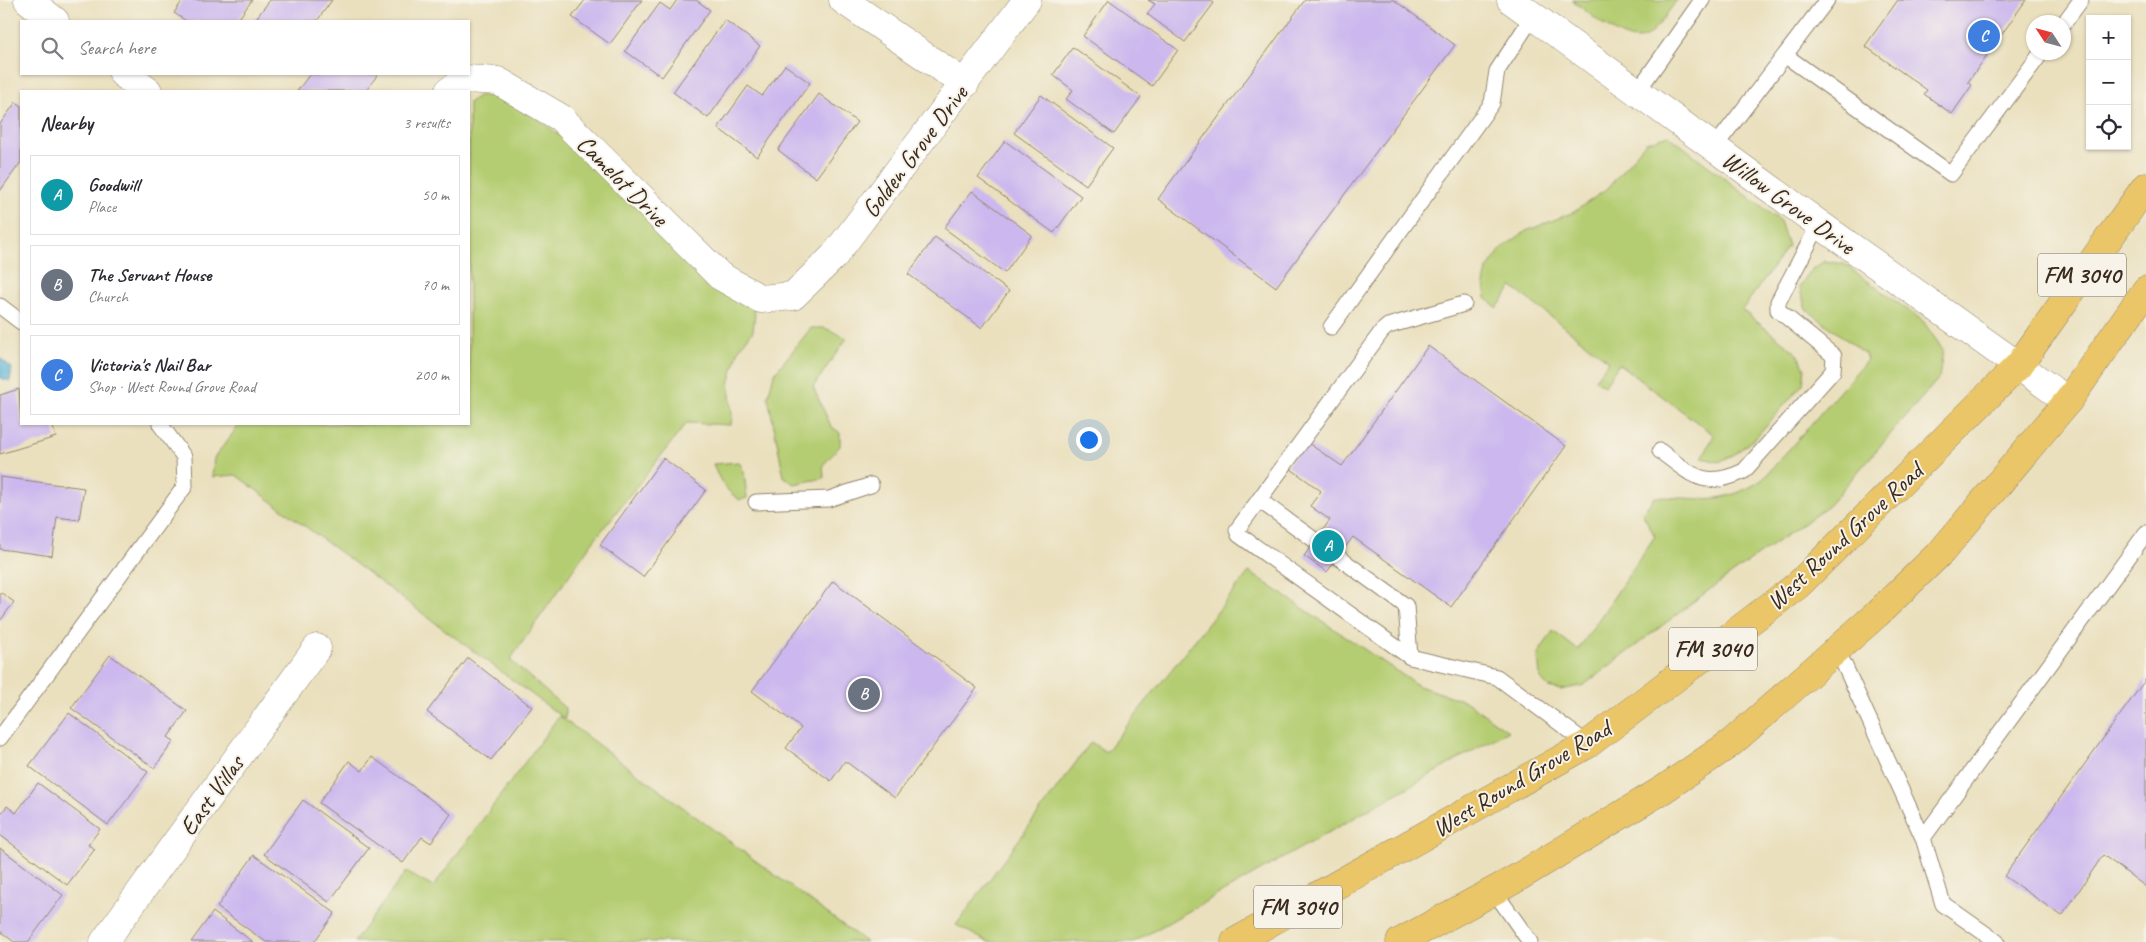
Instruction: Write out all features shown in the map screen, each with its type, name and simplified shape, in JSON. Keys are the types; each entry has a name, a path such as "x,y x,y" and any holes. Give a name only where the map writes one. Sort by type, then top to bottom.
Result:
{"main road":[{"name":"West Round Grove Road","path":"1235,942 1588,744 1798,585 2018,365 2146,186"},
{"name":"FM 3040","path":"1400,942 1494,890 1664,789 1731,743 1877,614 1942,551 2068,401 2146,290"}],"street":[{"path":"28,0 54,20"},
{"path":"843,0 965,84"},
{"name":"Golden Grove Drive","path":"793,296 834,256 1027,0"},
{"name":"Willow Grove Drive","path":"1510,0 1819,224 2068,401"},
{"path":"124,75 147,90"},
{"name":"Camelot Drive","path":"450,90 466,79 498,81 560,118 720,276 761,299 793,296"},
{"name":"East Villas","path":"104,942 317,648"}],"lane":[{"path":"1637,92 1702,0"},
{"path":"1714,148 1827,0"},
{"path":"2070,15 2081,0"},
{"path":"1331,326 1492,103 1497,71 1532,16"},
{"path":"1786,56 1951,174 2036,60"},
{"path":"1660,451 1694,477 1718,480 1738,474 1744,471 1833,371 1834,356 1778,310 1778,302 1819,224"},
{"path":"1464,304 1388,326 1382,331 1237,530 1239,535 1410,657 1497,677 1588,744"},
{"path":"0,306 20,321"},
{"path":"0,738 185,486 184,458 161,425"},
{"path":"756,502 829,499 871,485"},
{"path":"1259,500 1406,606 1410,657"},
{"path":"1923,838 2146,533"},
{"path":"1837,649 1923,838 1944,904 1997,942"},
{"path":"1494,890 1530,942"}],"green space":[{"path":"1572,0 1677,0 1652,32 1643,38 1635,39 1626,37 1606,26"},
{"path":"480,95 506,98 531,113 589,159 745,298 755,313 753,331 739,349 729,384 731,425 687,423 591,544 510,660 565,708 565,719 236,475 212,477 214,458 239,425 470,425 470,101"},
{"path":"1668,135 1780,221 1788,246 1742,310 1797,353 1805,368 1803,384 1756,437 1735,454 1719,462 1702,458 1714,435 1619,364 1604,386 1595,379 1609,361 1512,287 1497,308 1486,298 1484,284 1487,269 1502,248 1526,231 1574,212 1608,188 1646,142"},
{"path":"1825,261 1844,264 1923,321 1943,350 1939,378 1829,505 1705,593 1584,685 1561,690 1548,687 1540,678 1538,654 1553,631 1578,650 1655,536 1642,513 1655,497 1698,499 1722,497 1735,494 1763,479 1867,360 1865,354 1806,309 1799,287 1812,269"},
{"path":"811,328 825,328 847,338 813,387 831,426 840,433 840,446 823,465 824,478 794,484 784,477 768,397 774,374"},
{"path":"739,462 744,472 747,498 740,500 723,484 713,464"},
{"path":"1249,572 1419,686 1465,701 1508,731 1134,942 988,942 956,925 1091,742 1106,752"},
{"path":"559,716 866,942 354,942 406,872 433,887"}],"water":[{"path":"0,358 12,368 10,381 0,378"}],"building":[{"path":"183,0 252,0 238,20 184,20 174,13"},
{"path":"270,0 332,0 318,20 255,20"},
{"path":"585,0 642,0 610,44 572,17"},
{"path":"677,0 696,0 710,10 662,77 625,51 660,3 670,10"},
{"path":"1109,0 1178,50 1152,86 1083,36"},
{"path":"1148,0 1210,0 1214,3 1185,42 1147,14 1155,4"},
{"path":"1305,0 1394,0 1455,45 1276,287 1158,199"},
{"path":"1898,0 2026,0 1968,82 1972,85 1952,114 1924,94 1927,90 1865,46"},
{"path":"725,20 760,46 708,118 673,92"},
{"path":"1073,47 1141,97 1114,134 1066,99 1073,90 1053,75"},
{"path":"785,65 810,83 757,157 718,128 748,86 762,96"},
{"path":"309,75 377,75 367,90 298,90"},
{"path":"819,94 857,122 816,178 778,150"},
{"path":"1041,95 1113,148 1086,185 1014,133"},
{"path":"16,102 20,104 20,163 0,191 0,124"},
{"path":"1005,141 1081,196 1054,233 978,178"},
{"path":"972,191 1032,235 1005,273 944,228"},
{"path":"935,237 1009,291 982,328 908,274"},
{"path":"1428,346 1566,446 1451,607 1353,537 1327,572 1304,556 1330,520 1310,506 1321,491 1287,466 1305,441 1342,466"},
{"path":"19,389 20,425 52,425 56,437 0,454 0,395"},
{"path":"663,458 706,490 643,577 600,545"},
{"path":"0,477 84,488 79,520 57,517 52,556 0,549"},
{"path":"833,581 977,688 895,798 845,761 831,781 786,748 801,728 752,691"},
{"path":"0,592 14,602 0,621"},
{"path":"110,655 187,711 168,737 174,741 154,768 71,708"},
{"path":"468,658 532,707 491,760 427,712"},
{"path":"2146,679 2146,887 2103,855 2062,916 2004,876"},
{"path":"69,713 148,772 108,825 29,766"},
{"path":"372,757 451,814 431,843 422,837 403,863 319,803 349,761 362,771"},
{"path":"38,783 100,829 88,845 95,849 67,885 0,835 0,815 7,806 16,813"},
{"path":"303,800 369,848 329,902 264,854"},
{"path":"0,848 63,895 28,942 14,942 0,931"},
{"path":"254,855 335,913 314,942 266,942 217,907"},
{"path":"213,912 253,942 191,942"}],"place":[{"name":"Victoria's Nail Bar","path":"1984,36"},
{"name":"Goodwill","path":"1328,546"},
{"name":"The Servant House","path":"864,694"}]}
